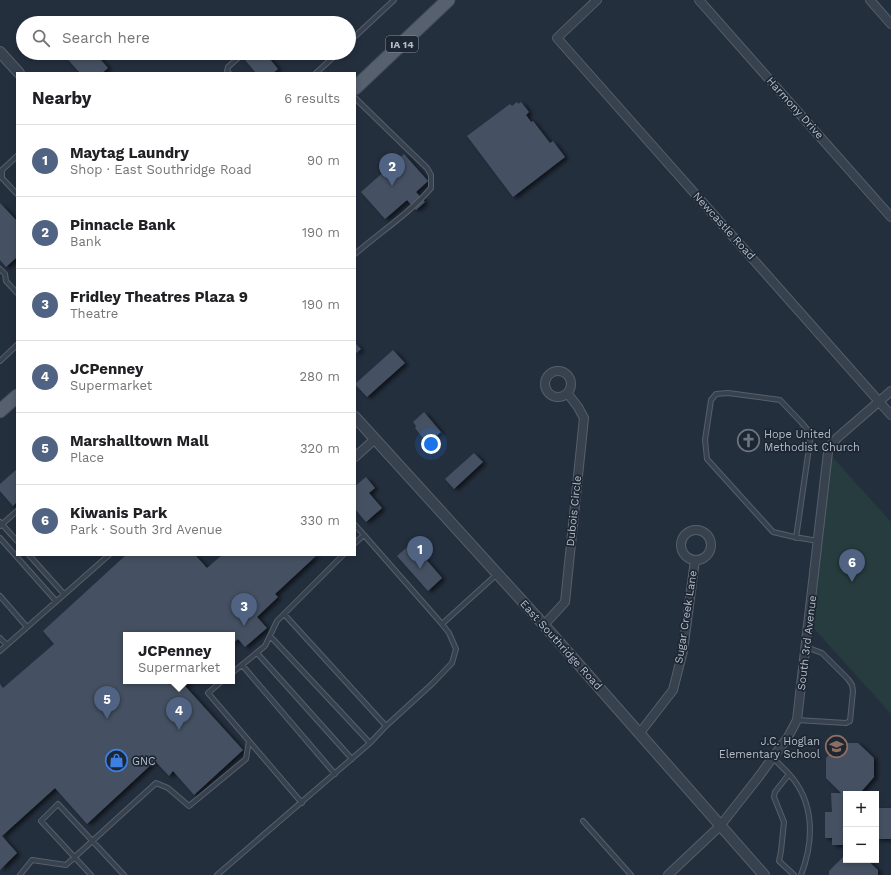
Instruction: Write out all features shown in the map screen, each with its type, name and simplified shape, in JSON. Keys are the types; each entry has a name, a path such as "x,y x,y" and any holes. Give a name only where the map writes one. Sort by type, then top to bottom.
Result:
{"main road":[{"name":"IA 14","path":"356,87 448,0"},
{"path":"0,411 16,397"}],"street":[{"name":"Newcastle Road","path":"598,0 556,38 891,415"},
{"name":"Harmony Drive","path":"699,0 891,217"},
{"path":"870,0 891,24"},
{"path":"0,52 18,72"},
{"name":"South 3rd Avenue","path":"668,875 720,826 773,758 788,737 797,720 828,452 831,445 837,438 891,391"},
{"name":"Dubois Circle","path":"544,626 565,602 584,418 568,394"},
{"name":"East Southridge Road","path":"356,418 544,626 764,875"},
{"path":"356,456 375,440"},
{"name":"Sugar Creek Lane","path":"639,734 673,690 683,651 695,560"}],"lane":[{"path":"356,35 394,0"},
{"path":"228,72 228,67 236,60"},
{"path":"317,72 330,60"},
{"path":"356,99 427,168 431,175 431,188 413,207 356,253"},
{"path":"16,157 2,170 2,178 16,193"},
{"path":"0,269 5,274 6,281 16,291"},
{"path":"0,360 16,346"},
{"path":"796,538 811,434 802,422 780,400 728,393 716,394 711,400 705,440 707,459 773,532 796,538 818,541"},
{"path":"16,512 1,524 16,540"},
{"path":"217,875 370,743 452,663 456,649 449,633 356,526"},
{"path":"356,543 364,535"},
{"path":"0,538 56,601"},
{"path":"30,556 64,594"},
{"path":"0,651 108,556"},
{"path":"235,671 265,646 277,621 342,556"},
{"path":"442,624 497,574"},
{"path":"0,596 27,627"},
{"path":"284,614 386,726"},
{"path":"270,636 370,743"},
{"path":"0,638 7,646"},
{"path":"797,720 846,723 850,721 851,717 854,691 848,679 822,653 806,648"},
{"path":"257,653 352,759"},
{"path":"242,665 335,774"},
{"path":"218,684 208,693 302,803"},
{"path":"20,875 32,860 66,865 156,783 168,788 188,806 246,758 249,741"},
{"path":"773,758 789,774 800,789 809,811 810,844 807,860 801,875"},
{"path":"789,774 775,792 774,797 784,822 782,851 779,861 794,875"},
{"path":"92,875 41,821 58,804 124,875"},
{"path":"583,821 631,875"}],"green space":[{"path":"828,452 891,522 891,714 809,623"}],"building":[{"path":"68,60 101,60 108,68 103,72 79,72"},
{"path":"245,60 271,60 278,69 274,72 255,72"},
{"path":"517,102 518,104 521,102 529,112 526,115 531,122 533,121 550,143 553,141 565,157 513,197 467,136 510,104 512,106"},
{"path":"404,154 428,181 416,192 425,202 416,210 407,200 385,219 361,192"},
{"path":"0,203 16,220 16,258 6,267 0,260"},
{"path":"356,344 361,349 356,353"},
{"path":"393,350 405,363 367,397 356,385 356,383"},
{"path":"424,412 441,432 429,442 425,437 423,438 415,428 416,426 413,422"},
{"path":"474,453 483,462 454,489 445,479"},
{"path":"16,470 16,503 13,506 0,491 0,484"},
{"path":"366,477 375,488 369,493 382,508 366,522 356,510 356,485"},
{"path":"412,543 442,578 428,591 397,556"},
{"path":"125,556 196,556 207,568 221,556 316,556 275,594 278,597 257,617 267,628 245,647 238,639 235,642 235,632 123,632 123,684 187,684 185,686 243,750 194,795 173,771 169,776 155,761 87,824 55,788 2,836 17,853 0,870 0,684 3,688 54,644 43,631"},
{"path":"840,743 858,743 874,758 874,777 862,791 843,791 843,845 832,845 832,838 825,838 825,812 832,812 831,793 841,793 826,778 826,758"},
{"path":"879,808 891,808 891,839 879,839"},
{"path":"843,857 843,863 870,863 878,870 878,875 829,875 829,871"}],"place":[{"name":"Pinnacle Bank","path":"392,186"},
{"name":"Hope United Methodist Church","path":"748,440"},
{"name":"Maytag Laundry","path":"420,569"},
{"name":"Kiwanis Park","path":"852,582"},
{"name":"Fridley Theatres Plaza 9","path":"244,626"},
{"name":"Marshalltown Mall","path":"107,719"},
{"name":"JCPenney","path":"179,730"},
{"name":"J.C. Hoglan Elementary School","path":"836,747"},
{"name":"GNC","path":"117,761"}]}
